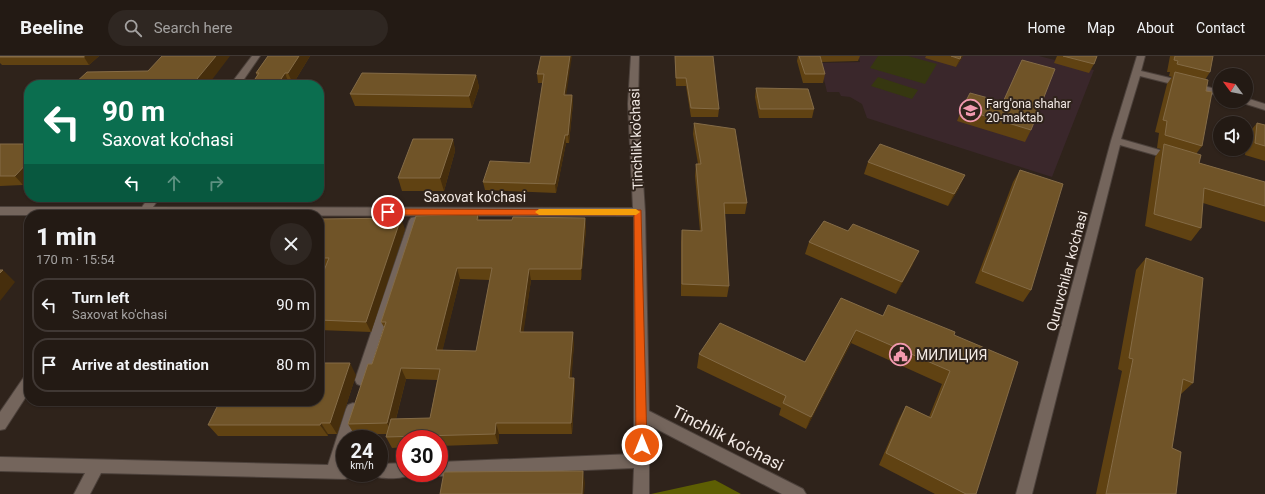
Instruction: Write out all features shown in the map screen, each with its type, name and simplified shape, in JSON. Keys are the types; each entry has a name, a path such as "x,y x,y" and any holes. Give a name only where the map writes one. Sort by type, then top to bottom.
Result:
{"street":[{"path":"239,80 256,56"},
{"name":"Tinchlik ko'chasi","path":"635,56 632,104 638,212 642,414 641,494"},
{"name":"Quruvchilar ko'chasi","path":"1024,494 1116,141 1140,56"},
{"path":"1136,72 1213,91"},
{"path":"1253,103 1265,107"},
{"path":"1116,141 1183,160"},
{"name":"Saxovat ko'chasi","path":"0,211 24,211"},
{"name":"Saxovat ko'chasi","path":"324,212 638,212"},
{"path":"352,430 418,212"},
{"path":"0,424 24,388"},
{"name":"Tinchlik ko'chasi","path":"642,414 798,494"},
{"path":"448,469 642,461"},
{"path":"0,464 336,472"},
{"path":"82,494 97,466"}],"shaded area":[{"name":"Farg'ona shahar 20-maktab","path":"858,56 1039,56 1094,70 1052,177 867,118 862,104 850,97 841,96 839,92 827,92 820,63 860,62"},
{"path":"878,56 908,56 937,64 925,84 870,68"},
{"path":"878,77 918,90 912,99 871,86"},
{"path":"715,480 741,494 651,494"}],"building":[{"path":"84,56 84,57 0,57"},
{"path":"162,56 216,56 196,80 78,80 87,72 148,71"},
{"path":"268,56 299,56 288,73 285,73 280,80 254,80 259,73 256,73"},
{"path":"541,56 570,56 564,95 572,95 568,135 565,135 555,184 483,182 490,161 530,163 544,74 537,74"},
{"path":"675,56 713,56 719,109 691,108 686,78 676,78"},
{"path":"799,56 820,56 825,74 805,74"},
{"path":"951,56 961,56 960,59"},
{"path":"1063,56 1097,56 1094,64"},
{"path":"1175,56 1213,56 1210,72 1177,64 1178,61 1174,60"},
{"path":"1022,60 1055,69 1031,130 962,109 970,93 1003,102"},
{"path":"1175,72 1208,80 1206,91 1212,92 1202,146 1165,135 1167,121 1163,120"},
{"path":"362,73 476,75 469,96 350,94"},
{"path":"756,88 808,89 814,109 760,109"},
{"path":"694,123 735,129 747,203 724,203 729,286 682,284 682,230 702,231 696,164 701,164"},
{"path":"1257,123 1265,125 1265,146 1255,143"},
{"path":"413,139 453,139 440,178 398,178"},
{"path":"0,144 24,144 24,166 15,176 0,176"},
{"path":"880,144 965,175 954,194 868,162"},
{"path":"1164,144 1201,155 1199,163 1265,182 1265,206 1204,188 1201,228 1154,214"},
{"path":"1020,170 1063,184 1031,290 982,271"},
{"path":"478,214 477,220 512,220 513,217 585,218 581,269 529,269 520,332 573,332 569,378 574,378 571,423 496,423 495,434 448,435 448,430 396,430 396,437 388,437 391,419 430,418 440,369 401,368 387,423 348,424 368,364 372,364 386,322 381,322 416,216","holes":["457,268 492,268 476,351 436,350"]},
{"path":"401,218 366,322 324,320 324,270 329,258 324,258 324,219"},
{"path":"824,221 848,231 853,224 919,251 902,282 809,242"},
{"path":"1146,258 1203,278 1193,383 1183,379 1172,448 1181,452 1176,494 1106,494 1133,359 1129,358"},
{"path":"841,298 883,316 888,305 955,332 954,335 1018,362 976,494 966,494 886,453 906,406 931,418 950,371 856,330 811,417 783,403 786,396 699,354 720,323 805,362"},
{"path":"324,363 350,363 330,423 321,423 320,425 208,425 218,406 324,406"},
{"path":"583,471 582,494 440,494 442,482 448,482 448,472"}],"slow traffic":[{"path":"539,212 636,212"}],"place":[{"name":"Farg'ona shahar 20-maktab","path":"971,111"},
{"name":"МИЛИЦИЯ","path":"901,355"}],"route":[{"path":"388,212 638,212 642,445"}]}
